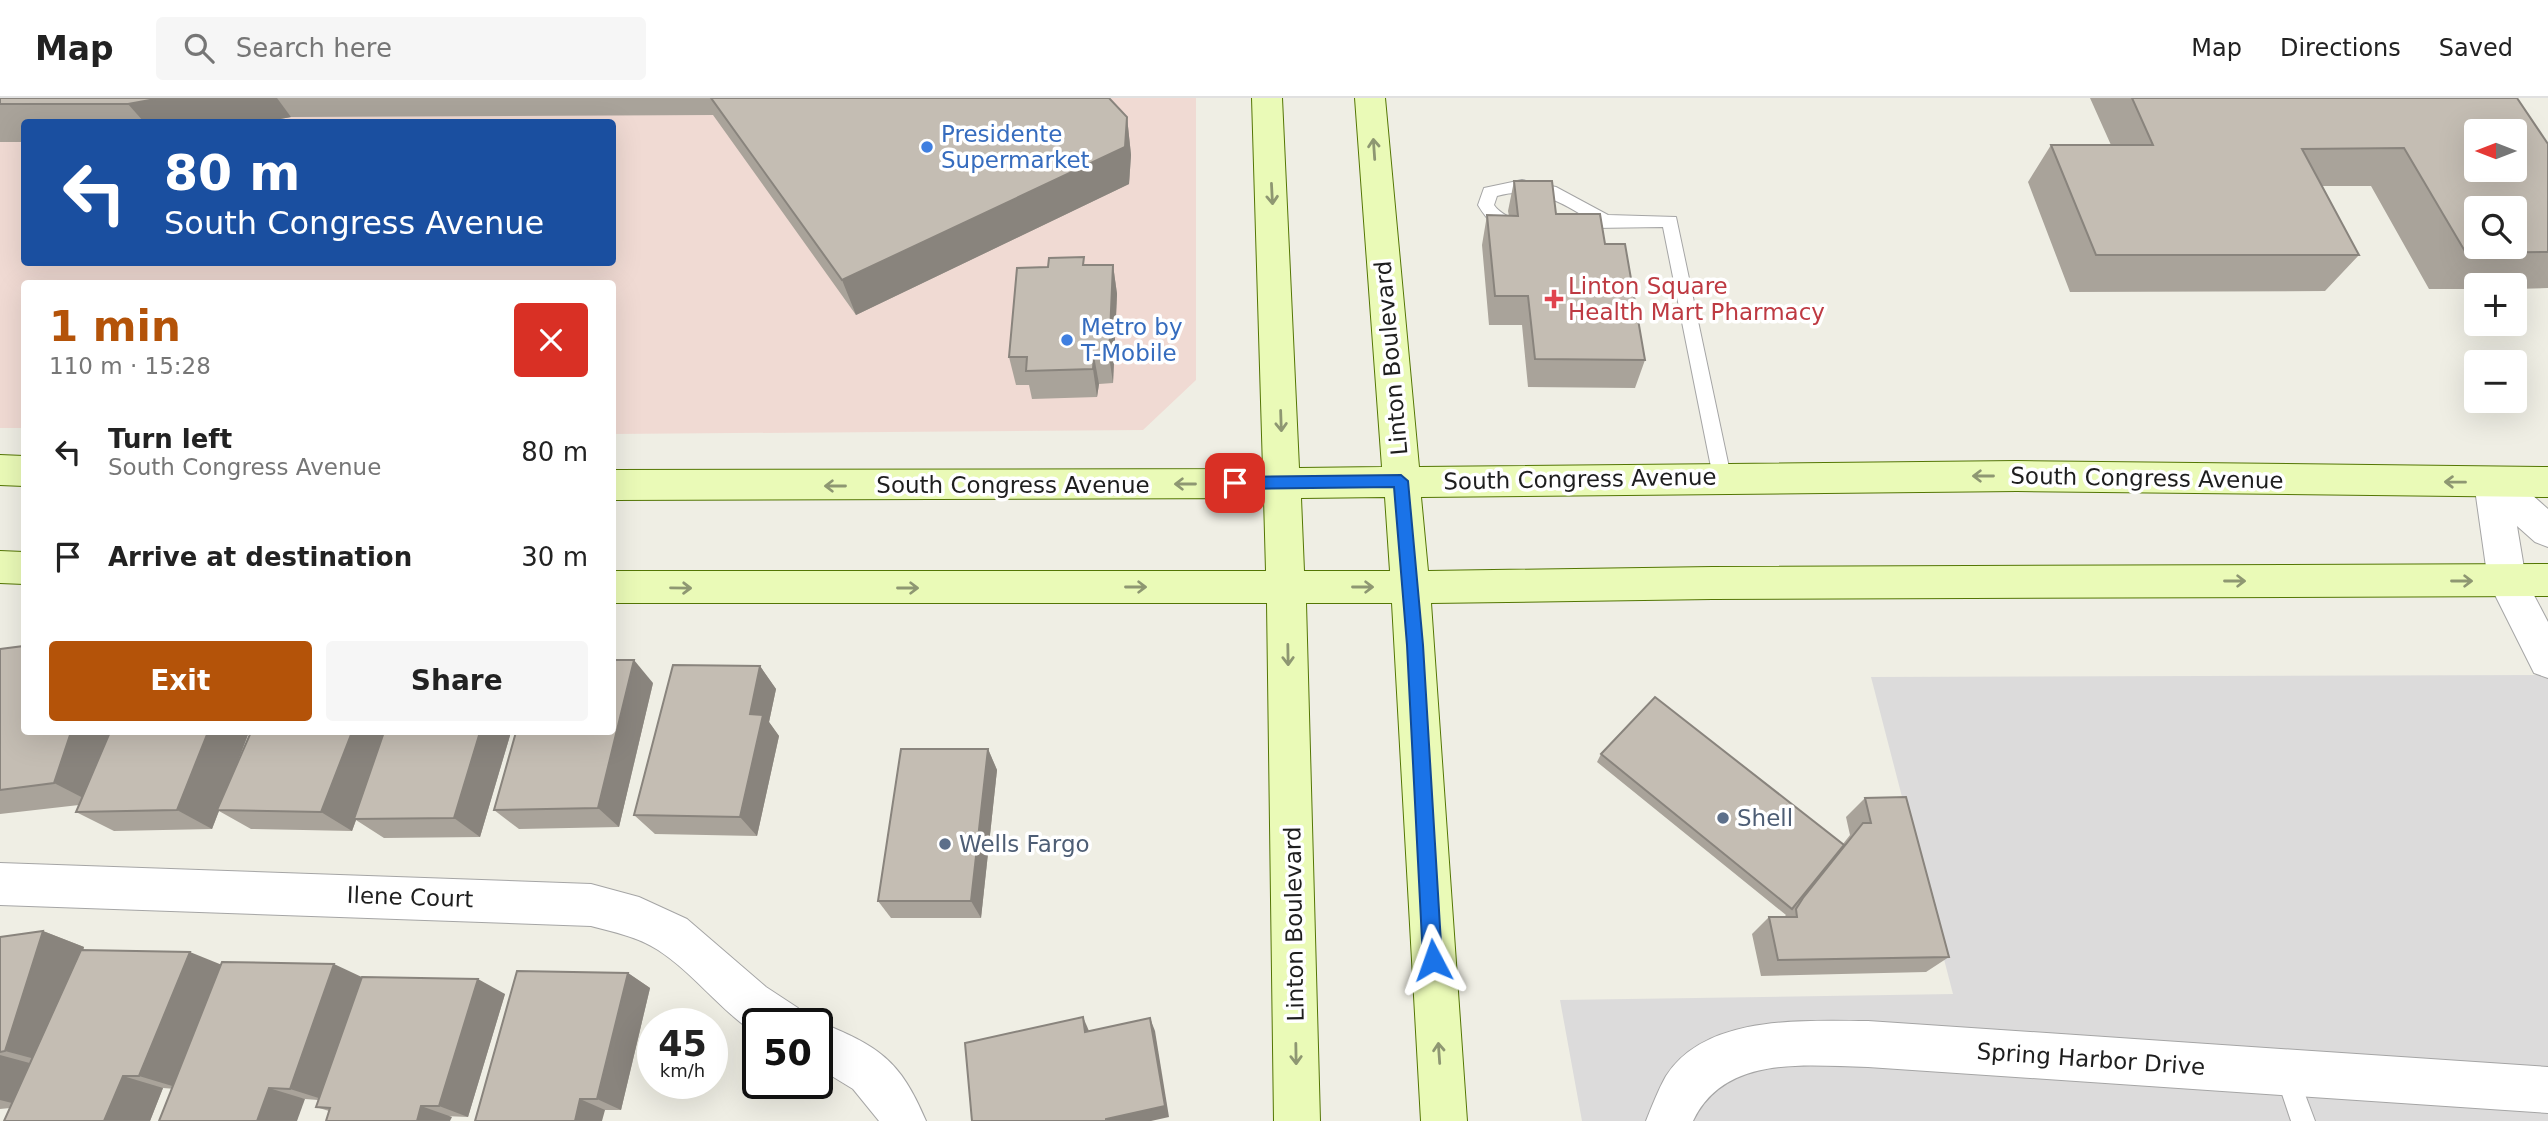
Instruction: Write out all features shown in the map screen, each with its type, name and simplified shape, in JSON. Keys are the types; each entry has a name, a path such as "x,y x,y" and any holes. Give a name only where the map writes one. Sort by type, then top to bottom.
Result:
{"main road":[{"name":"Linton Boulevard","path":"1267,98 1283,482 1297,1121"},
{"name":"Linton Boulevard","path":"1370,98 1410,587 1444,1121"},
{"path":"0,470 21,471"},
{"name":"South Congress Avenue","path":"616,485 2017,476 2548,482"},
{"path":"0,568 21,568"},
{"path":"616,587 1410,587 2548,580"}],"street":[{"path":"2492,482 2548,531"},
{"path":"2492,482 2507,581 2548,661"},
{"name":"Ilene Court","path":"0,884 579,903 612,909 672,934 699,954 758,1008"},
{"name":"Spring Harbor Drive","path":"1669,1121 1676,1099 1700,1070 1732,1052 1769,1045 1868,1044 2548,1090"},
{"path":"833,1050 874,1075 897,1104 902,1121"}],"lane":[{"path":"1510,226 1493,217 1486,205 1490,192 1504,187 1547,187 1605,221"},
{"path":"1582,223 1670,221 1723,477"},
{"path":"2285,1072 2303,1121"}],"shaded area":[{"path":"0,98 1196,98 1196,380 1143,430 616,434 616,280 21,280 21,428 0,428"},
{"path":"2548,675 2548,1121 1582,1121 1560,1000 1953,994 1871,677"}],"building":[{"path":"0,98 161,98 128,104 0,104"},
{"path":"711,98 1109,98 1127,117 1125,147 842,280"},
{"path":"2132,98 2517,98 2548,144 2548,252 2527,252 2527,196 2464,196 2464,250 2404,148 2302,149 2359,255 2096,255 2051,145 2153,145"},
{"name":"Linton Square Health Mart Pharmacy","path":"1514,181 1552,181 1556,214 1600,214 1605,244 1625,244 1645,360 1535,359 1528,296 1495,296 1487,215 1518,216"},
{"name":"Metro by T-Mobile","path":"1084,257 1083,265 1113,265 1109,356 1094,356 1093,369 1026,371 1027,357 1009,357 1017,268 1048,267 1049,258"},
{"path":"21,646 21,735 70,735 54,783 0,790 0,649"},
{"path":"616,660 634,660 616,734"},
{"path":"673,665 760,666 750,714 763,715 740,817 634,815"},
{"path":"1655,697 1844,845 1792,909 1601,754"},
{"path":"109,735 207,735 177,810 76,812"},
{"path":"250,735 351,735 321,812 217,810"},
{"path":"383,735 479,735 454,818 354,819"},
{"path":"515,735 616,735 598,808 494,810"},
{"name":"Wells Fargo","path":"901,749 988,749 971,901 878,901"},
{"path":"1906,797 1949,957 1778,960 1769,917 1797,917 1796,909 1803,898 1863,823 1871,823 1865,798"},
{"path":"43,931 5,1051 0,1052 0,937"},
{"path":"81,950 190,952 139,1076 123,1076 104,1121 4,1121"},
{"path":"222,962 334,964 290,1089 269,1088 257,1121 159,1121"},
{"path":"517,971 628,973 597,1099 580,1099 575,1121 475,1121"},
{"path":"362,977 478,979 439,1106 421,1106 417,1121 326,1121 330,1108 316,1107"},
{"path":"1083,1017 1085,1032 1150,1018 1165,1106 1106,1121 972,1121 965,1043"}],"place":[{"name":"Presidente Supermarket","path":"927,147"},
{"name":"Linton Square Health Mart Pharmacy","path":"1554,299"},
{"name":"Metro by T-Mobile","path":"1067,340"},
{"name":"Shell","path":"1723,818"},
{"name":"Wells Fargo","path":"945,844"}],"route":[{"path":"1235,483 1401,481 1415,645 1433,960"}]}
